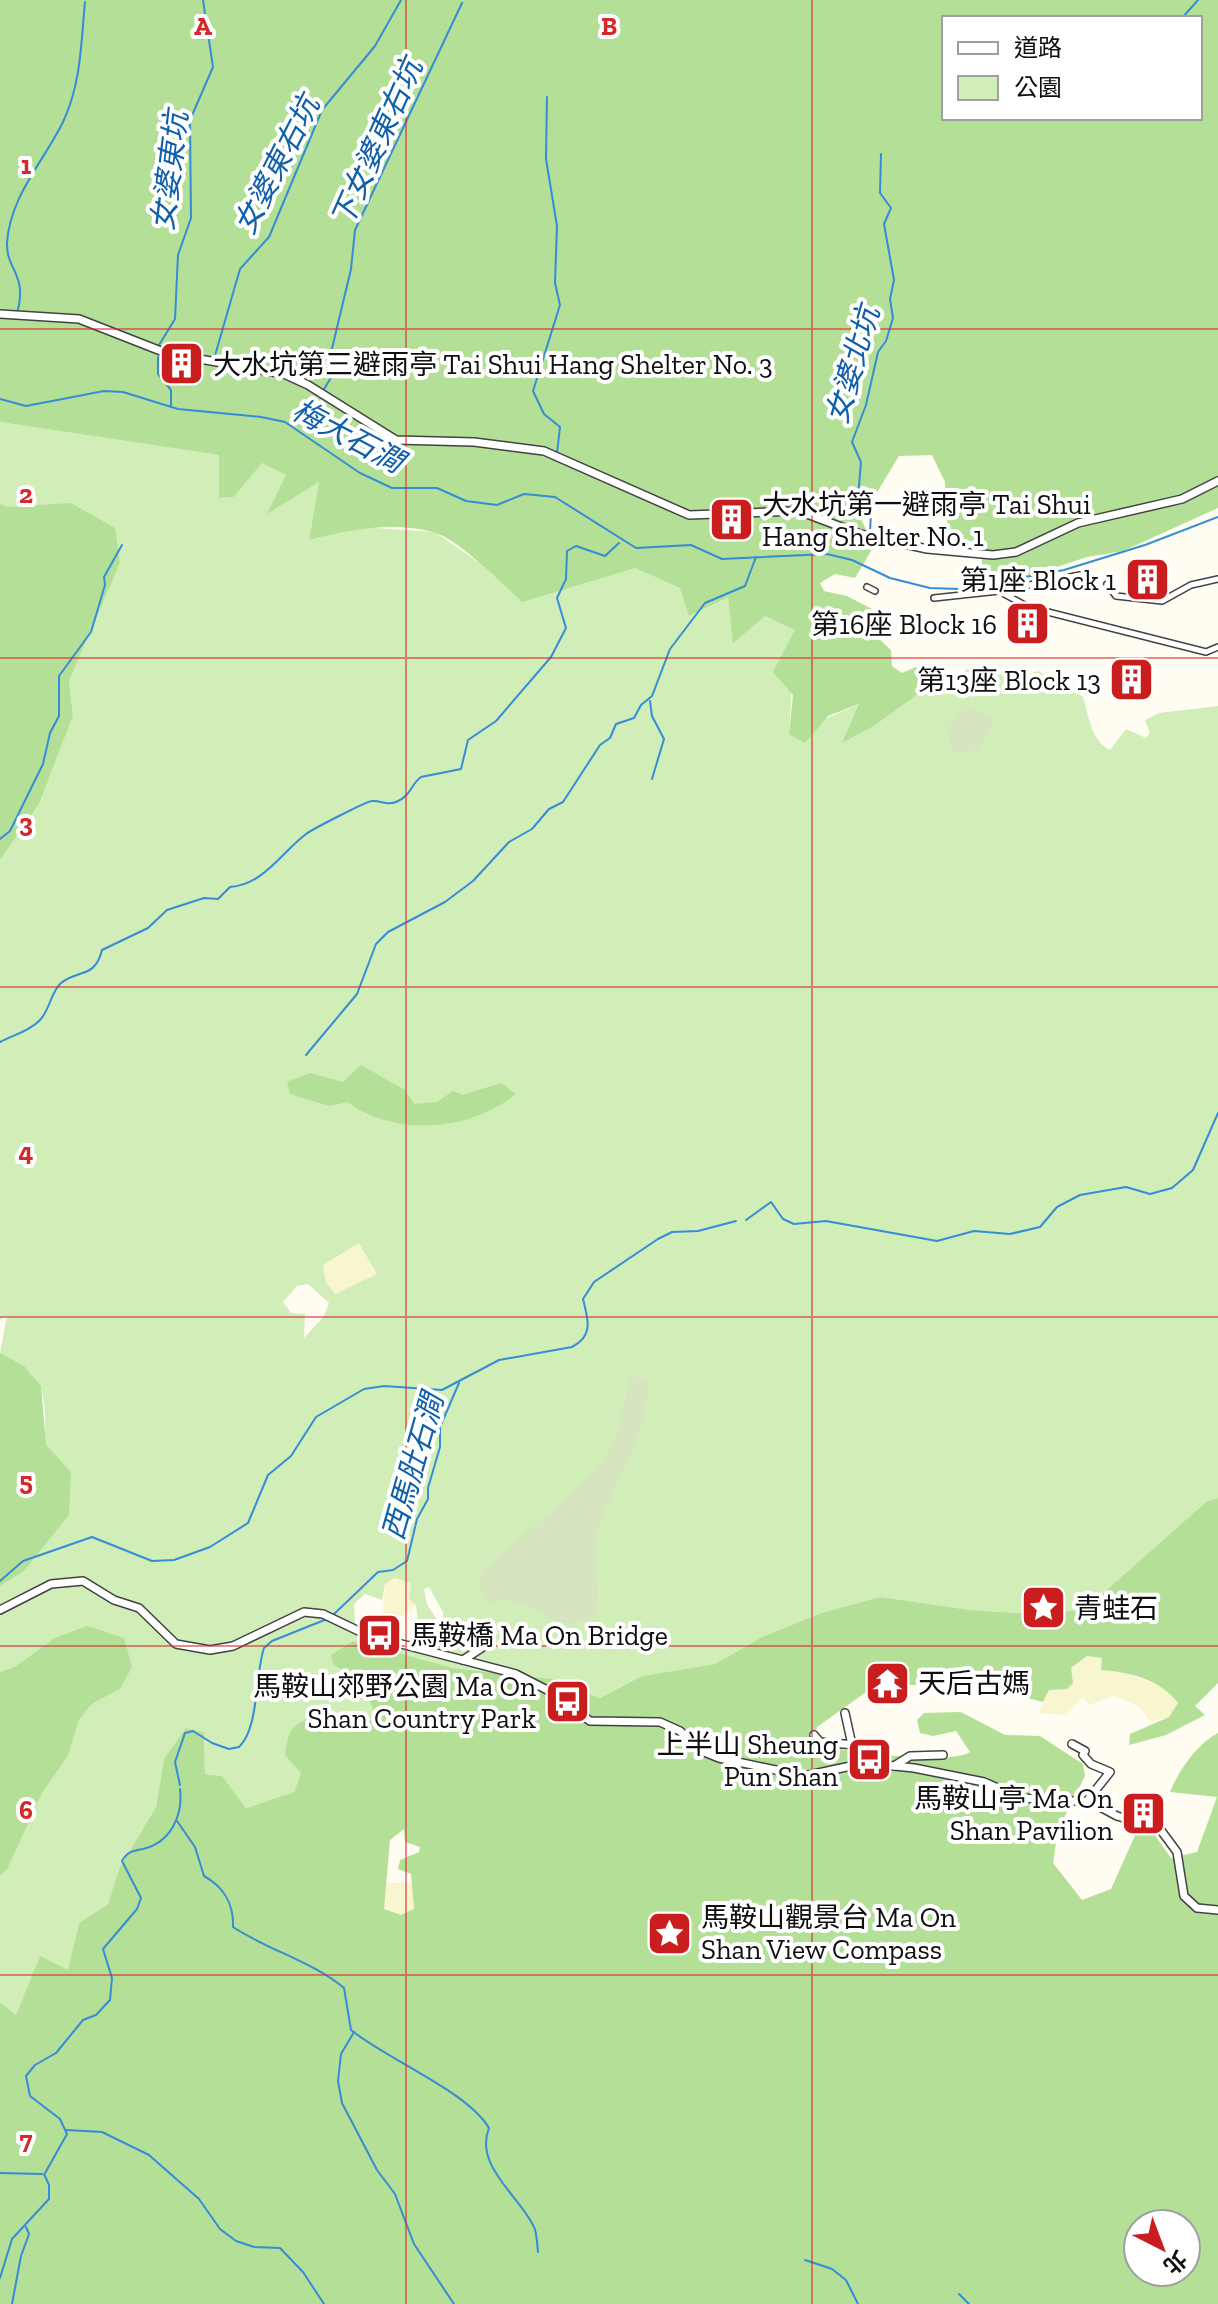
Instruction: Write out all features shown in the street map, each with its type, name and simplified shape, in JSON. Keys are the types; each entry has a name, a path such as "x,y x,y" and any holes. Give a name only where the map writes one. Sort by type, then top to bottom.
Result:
{"street":[{"path":"0,314 84,320 166,353 284,374 396,440 474,442 544,451 689,515 799,511 860,534 927,549 993,555 1016,552 1078,523 1182,499 1218,481"},
{"path":"934,598 999,591 1080,575 1093,577"},
{"path":"1107,584 1116,596 1162,601 1191,585 1218,579"},
{"path":"867,587 875,591"},
{"path":"999,591 1028,607 1206,652 1218,647"},
{"path":"0,1610 51,1584 83,1581 118,1602 139,1608 176,1644 210,1650 233,1646 304,1612 321,1613 371,1636 526,1677 590,1721 664,1724 680,1731 697,1749 719,1758 804,1776 868,1763 894,1766 984,1782 1021,1798 1087,1801 1117,1816 1160,1829 1177,1852 1184,1896 1197,1908 1218,1910"},
{"path":"371,1636 395,1623"},
{"path":"412,1645 436,1632"},
{"path":"463,1660 483,1647"},
{"path":"845,1713 852,1745"},
{"path":"814,1735 819,1742 852,1745 860,1749 868,1763"},
{"path":"1072,1744 1085,1751 1083,1755 1091,1764 1110,1772 1087,1801"},
{"path":"894,1766 910,1756 943,1755"}],"green space":[{"path":"0,0 1218,0 1218,508 1123,551 1087,557 1021,579 983,581 981,544 948,535 945,482 932,455 899,456 861,519 874,546 855,578 835,574 820,583 824,591 847,596 872,609 866,627 891,650 892,666 902,673 916,667 936,681 874,726 842,743 859,704 828,716 805,743 789,734 793,695 773,672 795,630 765,616 733,643 728,597 689,616 680,588 635,568 522,602 467,552 433,532 387,527 309,540 319,482 267,514 286,475 262,463 234,497 219,498 219,455 0,422"},
{"path":"0,422 219,455 219,498 234,497 262,463 287,475 268,512 319,482 309,540 360,527 435,532 478,562 608,575 635,568 680,588 729,597 795,630 789,734 860,704 843,742 874,726 936,681 952,683 967,669 1018,677 1038,671 1083,697 1095,734 1110,750 1126,729 1146,738 1150,733 1145,720 1159,713 1218,706 1218,1498 1206,1502 1084,1610 1033,1614 970,1610 881,1597 760,1638 715,1664 642,1676 600,1698 552,1679 453,1668 415,1659 334,1665 362,1682 377,1716 301,1773 294,1792 245,1808 222,1776 205,1774 204,1733 164,1759 156,1807 119,1869 108,1904 79,1923 68,1971 40,1957 16,2015 0,2002 0,1875 7,1870 42,1793 68,1756 79,1720 92,1704 120,1689 53,1639 16,1666 0,1672 0,1586 23,1572 41,1474 45,1420 38,1383 26,1369 0,1353 7,1316 0,1320 0,860 39,804 73,716 69,681 120,563 0,504","holes":["359,1243 377,1274 335,1294 326,1282 323,1265","308,1284 329,1303 324,1316 304,1338 305,1314 291,1313 283,1302 297,1286","394,1578 411,1583 409,1599 416,1605 418,1621 427,1628 437,1620 427,1604 424,1589 429,1587 443,1612 444,1624 479,1635 488,1644 479,1653 457,1643 454,1650 429,1640 427,1645 368,1632 355,1624 354,1604 365,1594 382,1600 385,1584"]},
{"path":"71,503 115,528 120,563 69,681 73,716 39,804 0,860 0,504 8,507"},
{"path":"964,704 995,720 977,750 952,753 949,727"},
{"path":"361,1065 405,1090 414,1104 437,1102 453,1091 463,1095 501,1083 516,1094 477,1116 455,1122 410,1125 387,1121 347,1102 329,1106 290,1094 287,1082 310,1073 343,1082"},
{"path":"359,1243 377,1274 335,1295 326,1282 323,1265"},
{"path":"0,1353 24,1366 41,1386 46,1445 71,1472 69,1515 23,1572 0,1586"},
{"path":"631,1377 649,1379 646,1409 633,1448 602,1516 595,1545 599,1614 562,1623 511,1600 486,1603 478,1579 509,1547 578,1488 607,1454 618,1427"},
{"path":"1218,1498 1218,1683 1195,1706 1205,1715 1166,1735 1129,1745 1130,1734 1169,1717 1178,1703 1154,1683 1134,1675 1101,1670 1102,1658 1087,1656 1071,1668 1073,1683 1067,1689 1049,1690 1043,1702 980,1685 876,1685 817,1727 813,1744 918,1757 940,1758 970,1752 956,1731 933,1736 920,1733 917,1720 924,1713 961,1712 1005,1735 1040,1736 1083,1764 1085,1776 1058,1830 1053,1863 1082,1900 1111,1889 1138,1829 1154,1834 1171,1858 1197,1852 1217,1797 1170,1792 1190,1758 1218,1733 1218,2304 0,2304 0,2002 16,2015 40,1956 68,1970 79,1923 108,1904 119,1869 156,1807 164,1759 186,1728 204,1733 205,1774 222,1776 246,1808 294,1792 301,1773 285,1755 290,1734 299,1723 334,1713 357,1730 376,1716 362,1682 334,1665 331,1655 353,1641 453,1668 552,1679 600,1698 642,1676 715,1664 760,1638 822,1613 881,1597 970,1610 1033,1614 1084,1610 1206,1502","holes":["404,1829 405,1842 420,1847 419,1852 400,1860 398,1869 411,1874 414,1909 401,1915 384,1909 390,1840"]},
{"path":"394,1578 412,1583 416,1605 405,1615 382,1621 385,1584"},
{"path":"87,1626 124,1638 132,1667 120,1689 92,1704 79,1720 68,1756 42,1793 7,1870 0,1875 0,1672 16,1666 53,1639"},
{"path":"1087,1656 1102,1658 1102,1670 1122,1672 1167,1689 1178,1703 1169,1717 1151,1722 1137,1705 1113,1696 1089,1705 1083,1697 1064,1715 1039,1713 1049,1690 1073,1683 1071,1669"},
{"path":"385,1883 412,1883 414,1909 401,1915 384,1909"}],"waterway":[{"name":"女婆東坑","path":"159,345 175,319 178,255 191,218 190,120 213,67 203,0"},
{"name":"女婆東右坑","path":"214,359 240,269 269,237 322,110 375,46 401,0"},
{"path":"1184,16 1198,0"},
{"path":"17,313 20,289 8,252 9,226 21,194 69,108 79,64 85,2"},
{"name":"下女婆東右坑","path":"323,391 336,369 330,357 351,269 355,230 462,3"},
{"path":"547,97 546,159 557,226 555,283 560,305 533,391 544,414 560,427 557,453"},
{"name":"女婆北坑","path":"870,533 871,512 858,498 861,462 852,442 866,405 878,352 886,341 893,318 890,299 894,280 884,224 891,208 880,193 881,154"},
{"path":"158,357 158,374 171,390 171,407"},
{"name":"梅大石澗","path":"0,399 26,406 104,391 123,392 178,409 261,417 285,422 360,473 392,488 437,488 466,501 497,505 524,494 555,497 636,548 691,545 722,559 827,554 852,560 890,578 930,588 959,589 1064,570 1145,545 1218,517"},
{"path":"0,1042 35,1025 46,1012 57,987 95,965 102,950 148,928 167,910 204,898 218,899 230,887 252,881 262,874 318,827 368,802 396,802 405,797 421,777 461,769 468,740 496,721 551,657 566,628 557,598 566,579 567,551 576,546 605,556 619,543"},
{"path":"0,839 10,831 43,764 50,733 59,716 59,676 91,632 105,585 104,577 122,545"},
{"path":"306,1055 357,994 376,944 388,932 445,902 473,881 509,842 532,829 549,809 563,802 600,745 610,738 616,724 634,718 641,705 652,696 670,649 705,603 745,586 756,557"},
{"path":"650,701 652,716 664,739 652,779"},
{"path":"746,1220 771,1202 783,1219 794,1224 826,1221 937,1241 974,1231 1010,1234 1040,1227 1057,1207 1080,1195 1126,1187 1150,1194 1172,1188 1193,1170 1218,1113"},
{"path":"0,1581 23,1561 92,1537 152,1561 174,1560 210,1547 248,1523 268,1475 291,1456 316,1417 364,1389 384,1386 442,1390 499,1360 572,1347 584,1338 588,1320 583,1299 594,1282 672,1232 698,1231 736,1221"},
{"name":"西馬肚石澗","path":"332,1616 378,1572 393,1570 407,1561 417,1519 428,1499 428,1488 440,1447 440,1427 459,1383"},
{"name":"西馬肚石澗","path":"180,1785 175,1762 185,1733 193,1731 229,1749 239,1747 250,1728 264,1648 272,1641 327,1619"},
{"name":"西馬肚石澗","path":"44,2175 67,2134 60,2119 30,2096 26,2076 35,2065 56,2053 83,2020 96,2015 110,2000 112,1978 103,1949 137,1909 141,1898 122,1861 129,1853 153,1845 168,1834 180,1808 180,1789"},
{"path":"177,1821 195,1847 204,1876 226,1897 232,1911 233,1927 344,1988 351,2030 445,2089 478,2114 489,2128 486,2142 493,2168 534,2227 538,2252"},
{"path":"354,2032 341,2054 338,2081 342,2103 377,2170 395,2194 414,2244 454,2304"},
{"path":"67,2130 102,2132 149,2155 199,2199 220,2229 236,2241 254,2247 280,2248 303,2272 324,2304"},
{"path":"0,2173 42,2174"},
{"path":"0,2278 12,2239 49,2199 45,2176"},
{"path":"12,2304 21,2256 29,2234 26,2227"},
{"path":"805,2260 832,2269 846,2280 858,2304"},
{"path":"959,2294 969,2304"}],"place":[{"name":"大水坑第三避雨亭 Tai Shui Hang Shelter No. 3","path":"182,364"},
{"name":"大水坑第一避雨亭 Tai Shui Hang Shelter No. 1","path":"731,520"},
{"name":"第1座 Block 1","path":"1147,580"},
{"name":"第16座 Block 16","path":"1028,624"},
{"name":"第13座 Block 13","path":"1132,680"},
{"name":"青蛙石","path":"1043,1608"},
{"name":"馬鞍橋 Ma On Bridge","path":"379,1635"},
{"name":"天后古媽","path":"887,1683"},
{"name":"馬鞍山郊野公園 Ma On Shan Country Park","path":"567,1702"},
{"name":"上半山 Sheung Pun Shan","path":"869,1760"},
{"name":"馬鞍山亭 Ma On Shan Pavilion","path":"1144,1814"},
{"name":"馬鞍山觀景台 Ma On Shan View Compass","path":"670,1933"}]}
